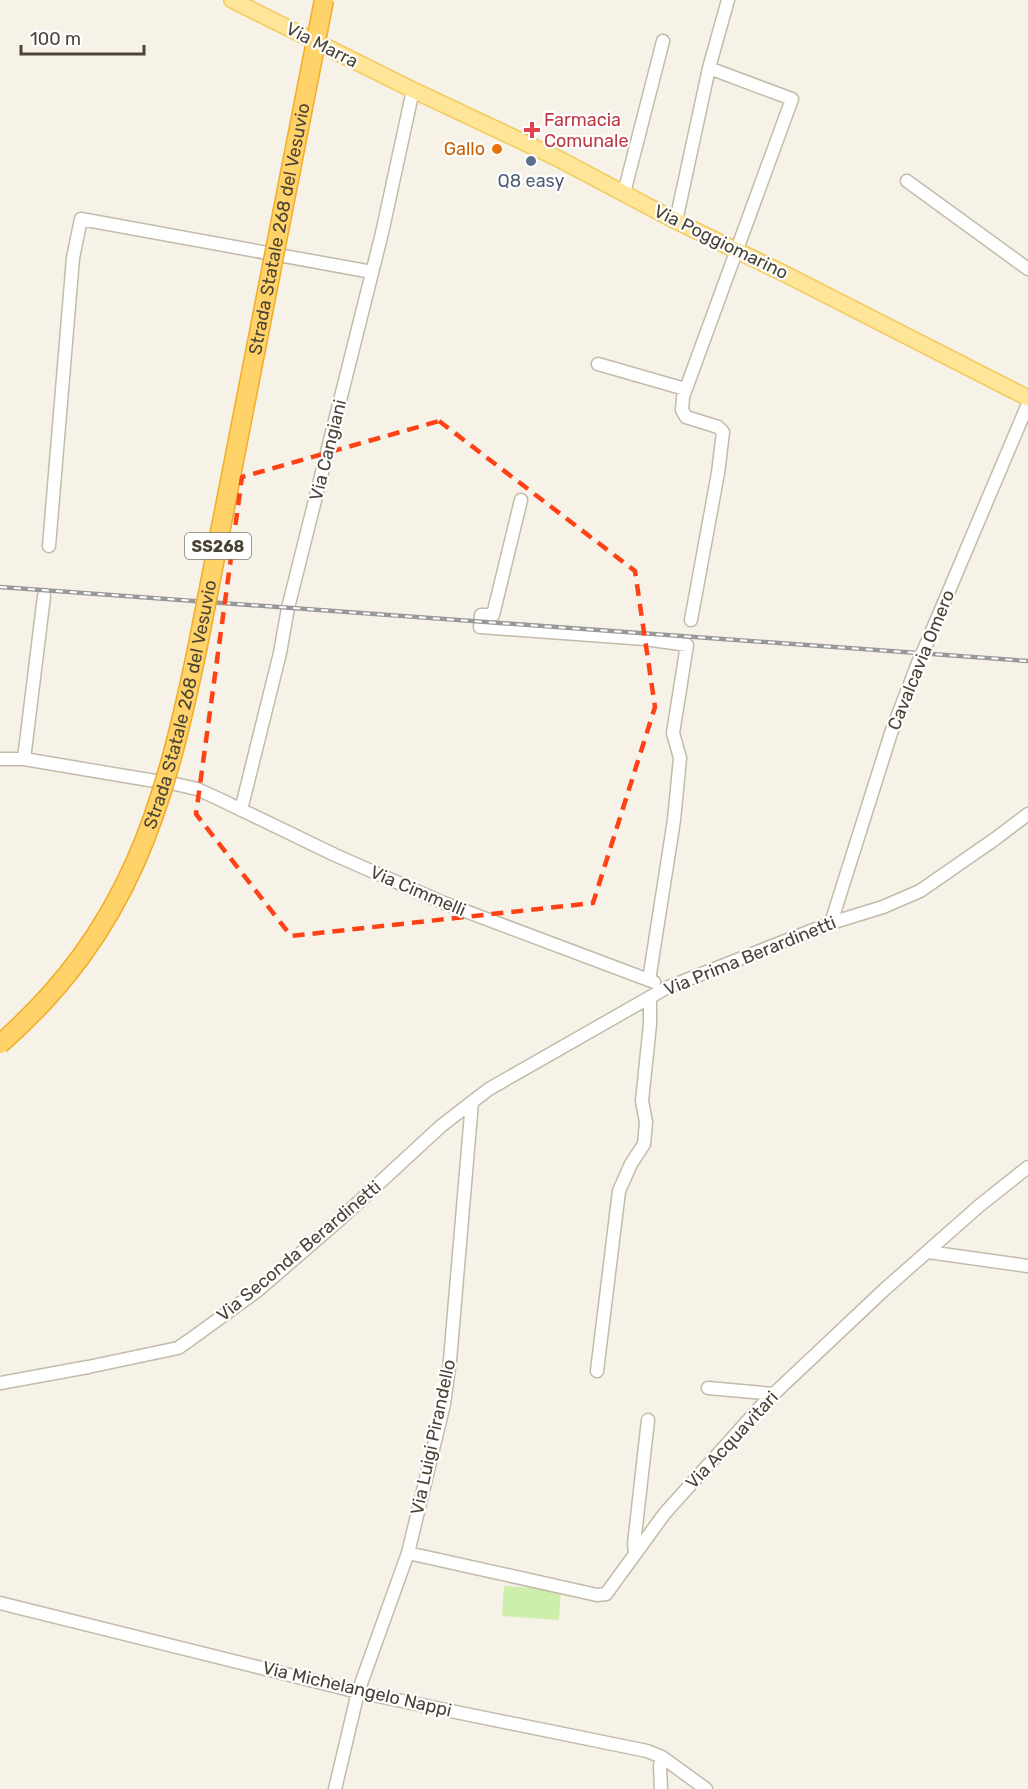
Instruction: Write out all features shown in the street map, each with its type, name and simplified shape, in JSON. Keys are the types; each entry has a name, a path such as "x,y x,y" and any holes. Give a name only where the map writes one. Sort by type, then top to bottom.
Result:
{"highway":[{"name":"Strada Statale 268 del Vesuvio","path":"0,1044 44,1002 79,960 100,930 136,862 169,771 198,645 324,0"}],"main road":[{"name":"Via Marra","path":"232,0 413,90"},
{"name":"Via Poggiomarino","path":"413,90 557,158 676,221 1028,398"}],"street":[{"path":"676,221 709,68 728,0"},
{"path":"624,193 663,41"},
{"path":"691,620 718,473 723,432 718,427 686,417 682,410 686,389 792,99 709,68"},
{"name":"Via Cangiani","path":"240,810 372,272 413,90"},
{"path":"907,181 1028,269"},
{"path":"49,546 73,258 81,219 372,272"},
{"path":"598,364 686,389"},
{"name":"Cavalcavia Omero","path":"831,923 891,733 918,663 1028,404"},
{"path":"521,500 493,615 481,615 480,627 645,639 687,645 673,733 680,758 674,820 649,980"},
{"path":"24,759 45,596"},
{"path":"0,759 24,759 155,781"},
{"name":"Via Cimmelli","path":"175,784 197,789 335,855 444,903 666,988"},
{"name":"Via Prima Berardinetti","path":"472,1102 528,1066 666,988 831,923 883,907 920,891 1028,814"},
{"path":"597,1371 619,1191 631,1164 645,1144 646,1122 642,1101 651,997"},
{"name":"Via Seconda Berardinetti","path":"0,1383 156,1353 178,1347 191,1340 257,1291 337,1222 441,1126 472,1102"},
{"name":"Via Luigi Pirandello","path":"335,1789 358,1692 408,1553 444,1404 450,1360 472,1102"},
{"name":"Via Acquavitari","path":"408,1553 597,1595 606,1594 665,1513 774,1394 885,1289 979,1206 1028,1167"},
{"path":"928,1252 1028,1266"},
{"path":"708,1388 774,1394"},
{"path":"635,1553 634,1544 648,1420"},
{"name":"Via Michelangelo Nappi","path":"0,1603 358,1692 647,1751 662,1757 706,1789"},
{"path":"661,1789 662,1757"}],"highlighted area":[{"path":"439,421 635,571 655,707 593,903 291,936 196,814 242,477"}],"green space":[{"path":"504,1586 561,1590 559,1620 502,1616"}],"railway":[{"path":"0,587 1028,661"}],"place":[{"name":"Farmacia Comunale","path":"532,130"},
{"name":"Gallo","path":"497,149"},
{"name":"Q8 easy","path":"531,161"}]}
